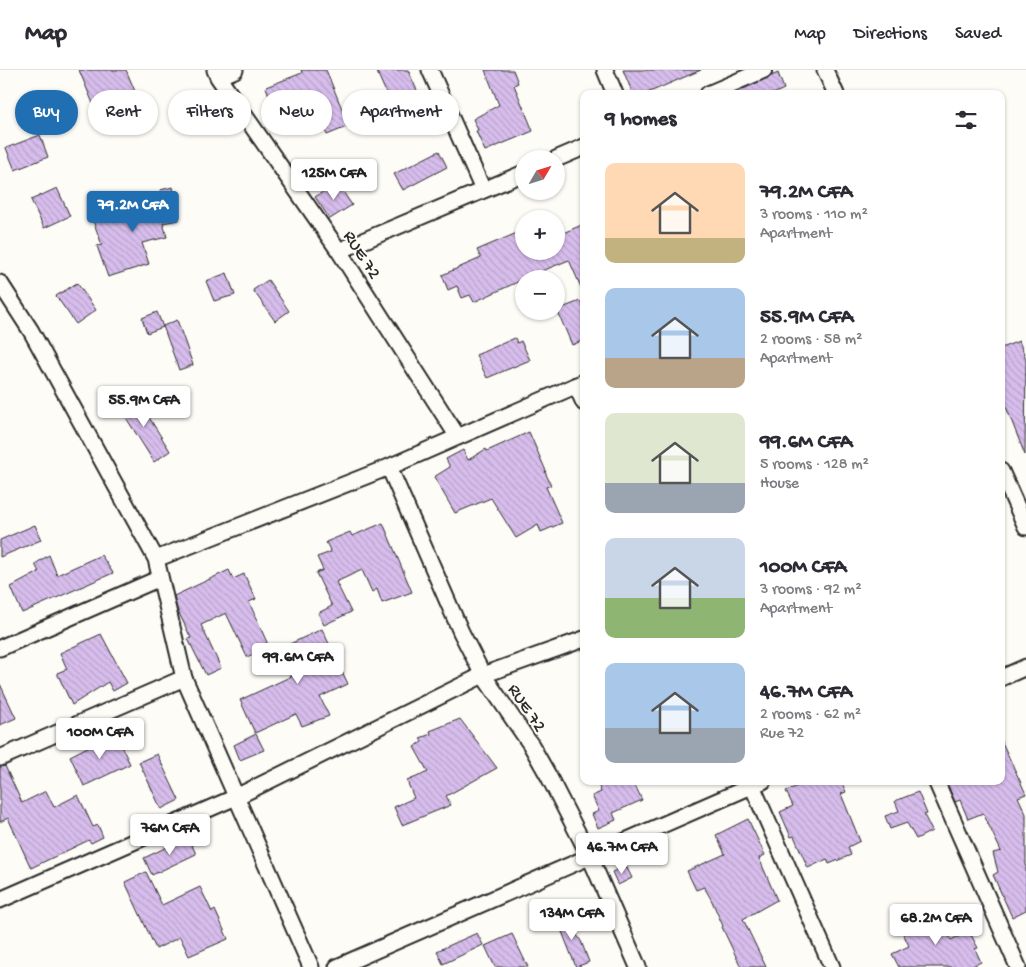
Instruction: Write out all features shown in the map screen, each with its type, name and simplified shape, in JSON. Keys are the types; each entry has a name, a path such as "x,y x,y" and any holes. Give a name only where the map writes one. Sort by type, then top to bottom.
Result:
{"street":[{"path":"217,74 235,70"},
{"path":"430,70 483,190"},
{"path":"605,70 614,90"},
{"path":"717,90 764,70"},
{"path":"825,70 834,90"},
{"name":"RUE 72","path":"217,74 340,251 458,437"},
{"path":"565,155 580,149"},
{"path":"340,251 515,176"},
{"path":"0,283 31,331 156,559 184,678 311,967"},
{"path":"156,559 389,467 580,384"},
{"name":"RUE 72","path":"389,467 461,632 483,674 531,744 590,857 638,967"},
{"path":"1005,480 1026,528"},
{"path":"0,648 160,578"},
{"path":"0,900 236,797 483,674 580,640"},
{"path":"1005,676 1026,667"},
{"path":"0,758 184,678"},
{"path":"337,967 751,785"},
{"path":"756,785 832,967"},
{"path":"938,785 1018,967"}],"building":[{"path":"79,70 126,70 134,90 88,90"},
{"path":"301,70 326,70 342,109 342,129 332,133 332,90 267,90 266,87 302,73"},
{"path":"376,70 408,70 417,90 385,90"},
{"path":"485,70 513,70 518,83 514,85 533,131 485,151 473,119 499,105"},
{"path":"623,70 701,70 654,90 631,90"},
{"path":"778,73 784,89 782,90 741,90"},
{"path":"40,135 48,157 15,170 6,148"},
{"path":"439,151 447,167 403,190 394,174"},
{"path":"337,183 352,205 330,219 315,197"},
{"path":"173,187 179,220 163,223 167,237 142,243 149,264 108,277 97,246 102,245 92,218 124,207 126,214 162,204 160,190"},
{"path":"57,188 70,216 44,228 31,200"},
{"path":"580,226 580,285 569,260 544,270 515,270 515,283 474,302 470,295 462,298 457,286 448,290 442,275 481,258 477,250 515,234 515,260 565,260 565,232"},
{"path":"227,273 235,295 214,301 206,281"},
{"path":"268,280 289,311 275,321 253,290"},
{"path":"77,283 96,310 76,324 56,296"},
{"path":"580,301 580,342 572,345 561,320 565,320 565,307"},
{"path":"157,312 163,327 147,333 142,318"},
{"path":"177,320 193,365 179,370 163,326"},
{"path":"515,338 517,343 521,341 530,360 487,378 476,355"},
{"path":"1019,341 1026,359 1025,455 1005,404 1005,346"},
{"path":"135,395 170,451 154,462 118,405"},
{"path":"529,432 551,485 546,487 562,523 541,532 538,525 516,538 491,498 455,513 434,477 450,467 446,459 463,450 468,460 486,449 487,451"},
{"path":"383,523 412,592 382,603 377,589 372,592 362,570 336,582 351,612 324,625 318,613 332,606 316,573 323,570 317,557 331,552 326,542 350,532 352,536"},
{"path":"35,525 41,540 0,557 0,540"},
{"path":"49,555 57,575 101,555 113,573 22,613 11,587 39,572 35,564"},
{"path":"229,570 233,579 244,574 256,599 249,602 269,647 247,657 226,613 201,625 221,668 206,675 188,639 191,638 177,609 174,596"},
{"path":"322,629 348,684 320,697 329,716 302,726 296,714 255,733 240,700 292,676 279,649"},
{"path":"101,634 127,683 113,691 108,682 72,705 57,673 67,669 60,653"},
{"path":"0,684 16,718 0,725"},
{"path":"460,719 497,768 446,796 451,805 402,825 394,807 414,798 407,781 428,772 414,747 422,742 420,738 431,734 430,731"},
{"path":"115,733 130,764 84,786 70,756"},
{"path":"256,734 264,750 240,760 234,745"},
{"path":"1005,749 1026,794 1018,797 1026,814 1026,910 1012,917 993,875 998,872 993,853 1001,851 983,813 968,819 960,800 955,802 948,785 1005,785"},
{"path":"157,754 179,800 161,809 139,762"},
{"path":"5,766 22,803 46,791 54,807 78,795 93,827 98,825 103,837 91,843 89,840 31,868 8,818 0,822 0,767"},
{"path":"598,785 635,785 642,800 613,813 616,820 598,828 592,814 599,811 592,796 601,792"},
{"path":"800,785 843,785 846,792 841,794 860,841 848,847 851,855 829,864 827,859 808,868 794,836 791,837 780,812 793,806 786,791"},
{"path":"918,792 927,814 924,815 932,831 916,839 907,823 890,829 885,816 899,811 895,801"},
{"path":"748,819 765,855 759,858 777,900 743,919 766,967 741,967 711,899 704,887 696,890 687,871 725,854 716,835"},
{"path":"188,837 196,854 152,875 144,858"},
{"path":"626,866 632,878 618,885 612,872"},
{"path":"146,872 162,905 200,887 212,912 215,910 228,939 189,956 180,937 156,949 125,882"},
{"path":"560,911 581,941 589,962 576,967 555,914"},
{"path":"937,912 951,940 969,931 978,948 975,949 981,962 970,967 899,967 892,954 909,946 901,929"},
{"path":"477,933 483,945 443,964 437,951"},
{"path":"512,934 528,967 495,967 485,946"}]}
